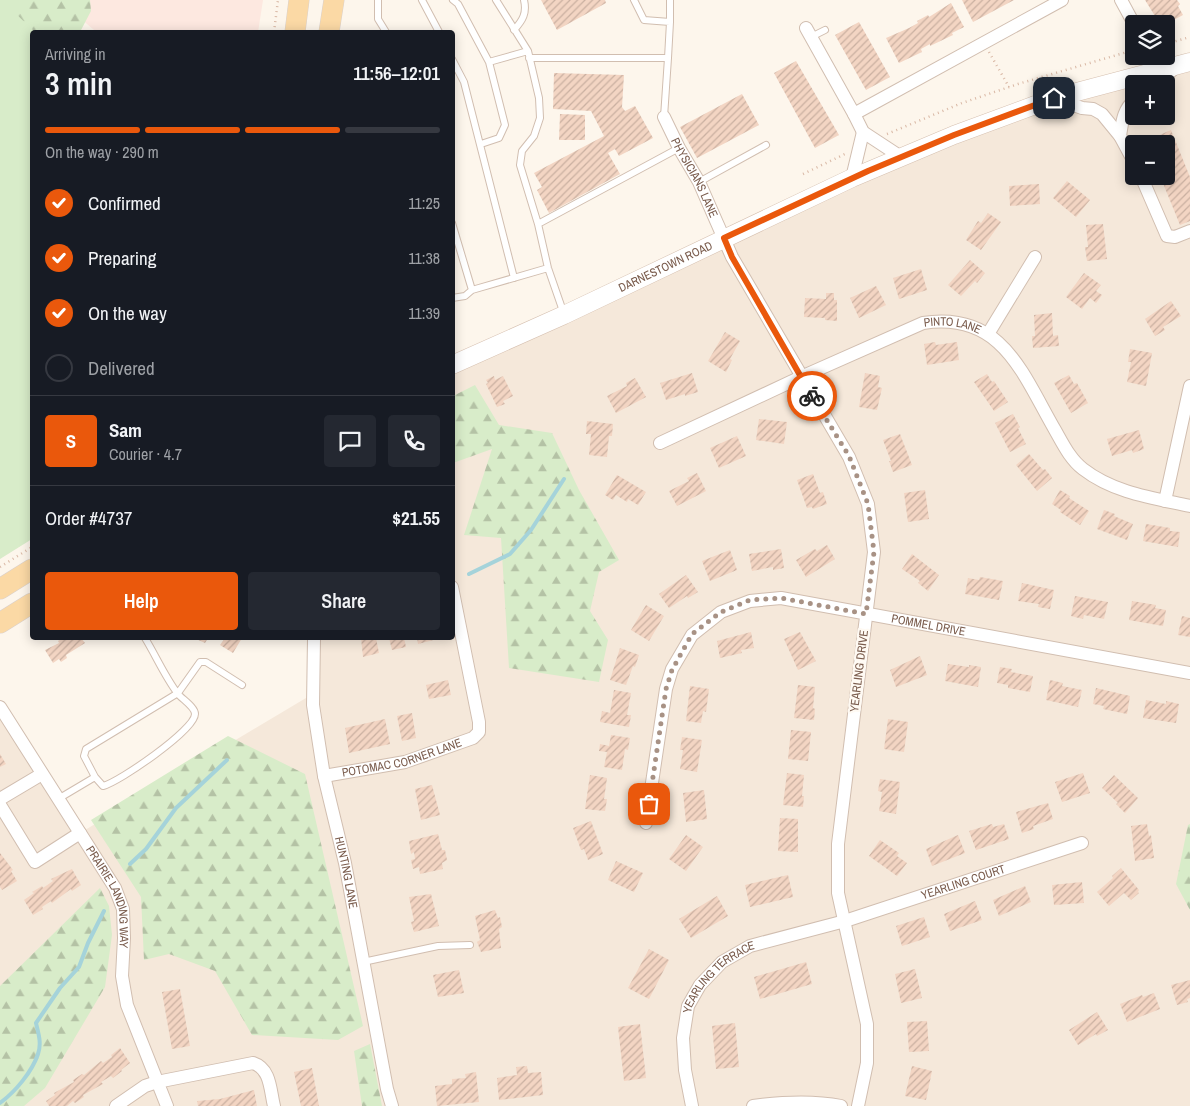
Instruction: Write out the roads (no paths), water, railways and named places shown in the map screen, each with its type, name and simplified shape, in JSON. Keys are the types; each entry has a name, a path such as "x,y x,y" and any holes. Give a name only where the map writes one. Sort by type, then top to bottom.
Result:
{"main road":[{"path":"295,30 299,0"},
{"path":"329,30 334,0"},
{"name":"DARNESTOWN ROAD","path":"455,363 564,315 724,238 901,157 1054,98 1167,65"},
{"path":"0,589 30,570"},
{"path":"0,623 30,604"}],"street":[{"path":"854,114 1062,0"},
{"path":"1121,0 1129,15"},
{"path":"808,32 863,132 901,157"},
{"path":"1164,75 1172,65"},
{"path":"1054,98 1082,108 1093,109 1102,114 1125,145"},
{"path":"1120,136 1125,114"},
{"name":"PHYSICIANS LANE","path":"664,117 699,182 724,238"},
{"path":"852,178 863,132"},
{"path":"1145,185 1167,236 1175,237 1190,231"},
{"name":"YEARLING DRIVE","path":"724,238 732,257 849,456 868,504 874,552 838,844 838,893 868,1024 867,1063 858,1106"},
{"path":"988,334 1035,257"},
{"name":"PINTO LANE","path":"660,443 923,322 941,320 959,322 988,334 1005,347 1016,362 1069,456 1083,470 1117,489 1190,506"},
{"path":"1165,500 1190,386"},
{"name":"POMMEL DRIVE","path":"646,823 666,689 672,670 692,634 721,612 750,600 781,598 1190,673"},
{"name":"POTOMAC CORNER LANE","path":"324,776 405,762 473,738 479,732 479,722 455,599"},
{"name":"HUNTING LANE","path":"314,640 313,705 324,776 345,863 387,1089 392,1106"},
{"name":"PRAIRIE LANDING WAY","path":"0,707 115,888 123,909 122,976 127,1005 167,1106"},
{"path":"0,799 42,774"},
{"path":"0,806 35,862 80,833"},
{"name":"YEARLING COURT","path":"845,921 1082,843"},
{"name":"YEARLING TERRACE","path":"692,1106 685,1070 683,1038 688,1006 700,985 722,962 750,946 845,921"},
{"path":"116,1106 145,1086 157,1082 253,1063 260,1065 267,1073 274,1106"},
{"path":"753,1106 789,1102 826,1103 841,1106"}],"lane":[{"path":"378,0 376,4 378,19 385,30"},
{"path":"422,0 438,30"},
{"path":"453,0 458,4 489,62 505,125 499,138 481,144"},
{"path":"496,0 528,54 539,98 540,118 534,136 522,151 520,165 538,224 548,268 564,315"},
{"path":"514,30 523,19 526,8 524,0"},
{"path":"634,0 644,20 670,22"},
{"path":"664,117 670,0"},
{"path":"808,32 825,30"},
{"path":"489,62 528,54 668,58"},
{"path":"455,65 464,82 514,278"},
{"path":"699,182 766,145"},
{"path":"538,224 679,148"},
{"path":"455,233 472,290"},
{"path":"455,298 465,296 472,290 548,268"},
{"path":"146,640 178,693 194,711 195,715 192,722 164,749 106,786 100,784 83,752 178,693 200,662 206,662 242,686"},
{"path":"58,799 95,777"},
{"path":"363,962 438,946 470,944"}],"waterway":[{"path":"469,574 510,554 531,530 564,479"},
{"path":"130,864 146,849 176,808 227,760"},
{"path":"0,1103 17,1087 32,1068 40,1046 36,1023 60,988 79,967 88,943 104,911"}]}
